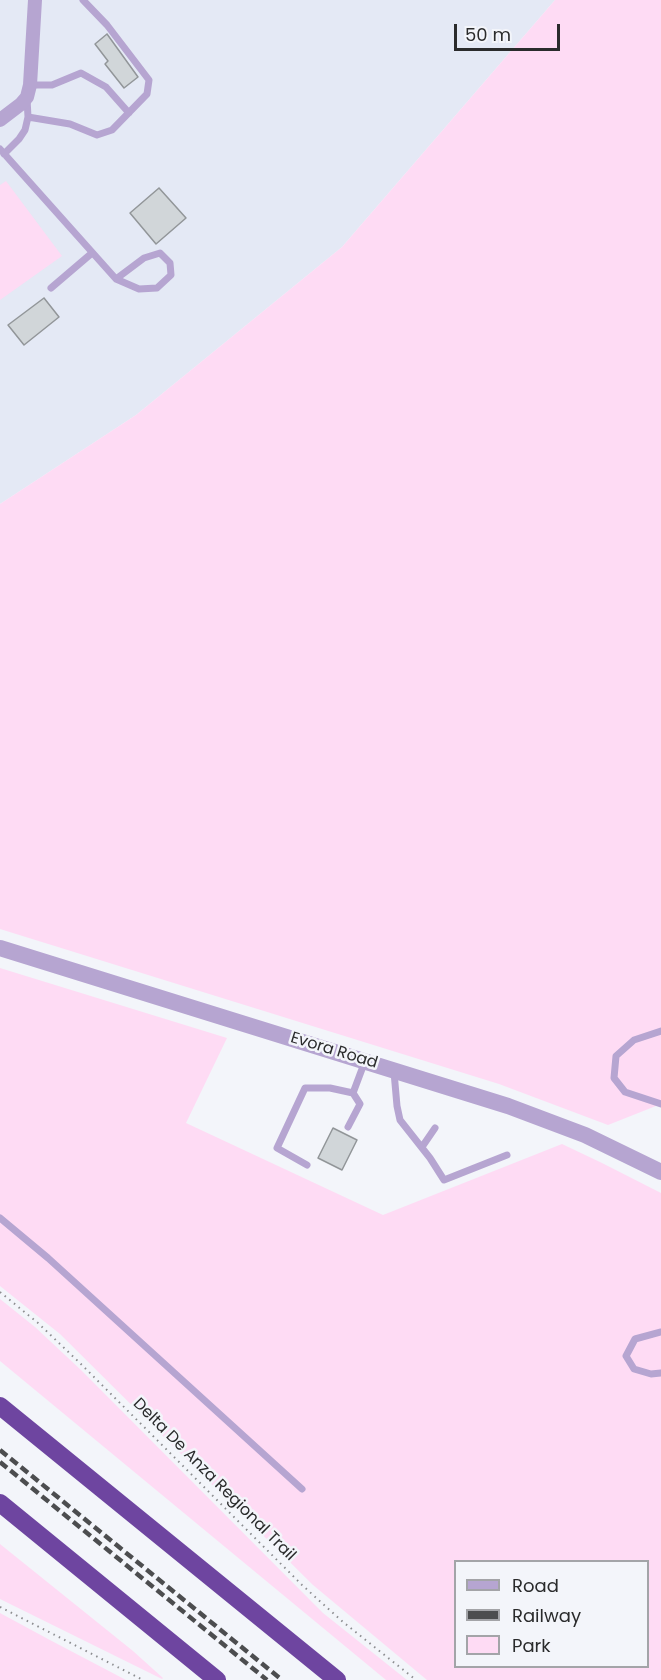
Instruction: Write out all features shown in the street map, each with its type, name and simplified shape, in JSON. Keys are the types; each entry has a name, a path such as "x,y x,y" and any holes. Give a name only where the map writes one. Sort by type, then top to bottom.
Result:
{"highway":[{"path":"0,1406 337,1680"},
{"path":"0,1503 217,1680"}],"street":[{"path":"0,120 21,104 28,91 35,0"},
{"name":"Evora Road","path":"0,948 508,1106 559,1124 610,1146 661,1172"}],"lane":[{"path":"28,117 70,124 97,135 112,130 147,94 149,80 107,25 82,0"},
{"path":"116,279 144,258 159,252 170,262 171,275 157,288 140,289 116,279 1,151 20,140 28,117 28,91 81,74 106,87 129,113"},
{"path":"51,288 92,253"},
{"path":"661,1031 634,1040 616,1056 614,1078 625,1092 661,1104"},
{"path":"353,1093 365,1061"},
{"path":"394,1070 400,1120 444,1180 507,1155"},
{"path":"307,1165 277,1148 305,1088 330,1088 353,1093 360,1104 348,1127"},
{"path":"422,1147 435,1128"},
{"path":"0,1218 48,1258 302,1489"},
{"path":"661,1332 635,1339 626,1356 634,1369 651,1374 661,1373"}],"path":[{"name":"Delta De Anza Regional Trail","path":"0,1292 38,1323 83,1366 302,1585 343,1622 416,1680"},
{"path":"0,1607 143,1680"}],"shaded area":[{"path":"0,0 555,0 342,247 136,415 0,504"}],"green space":[{"path":"555,0 661,0 661,1104 608,1125 499,1084 0,929 0,504 136,415 342,247"},
{"path":"6,181 62,256 0,300 0,185"},
{"path":"0,968 227,1038 186,1123 383,1215 562,1144 661,1193 661,1680 427,1680 313,1585 60,1334 0,1286"},
{"path":"0,1299 35,1327 81,1370 323,1613 407,1680 386,1680 0,1361"},
{"path":"0,1544 133,1651 163,1678 0,1599"},
{"path":"0,1613 48,1639 126,1680 0,1680"}],"building":[{"path":"107,34 138,77 124,88 105,64 108,61 95,44"},
{"path":"159,188 186,218 156,244 130,213"},
{"path":"44,298 59,317 24,345 8,325"},
{"path":"333,1128 357,1140 342,1170 318,1158"}],"railway":[{"path":"0,1450 282,1680"},
{"path":"0,1462 267,1680"}]}
